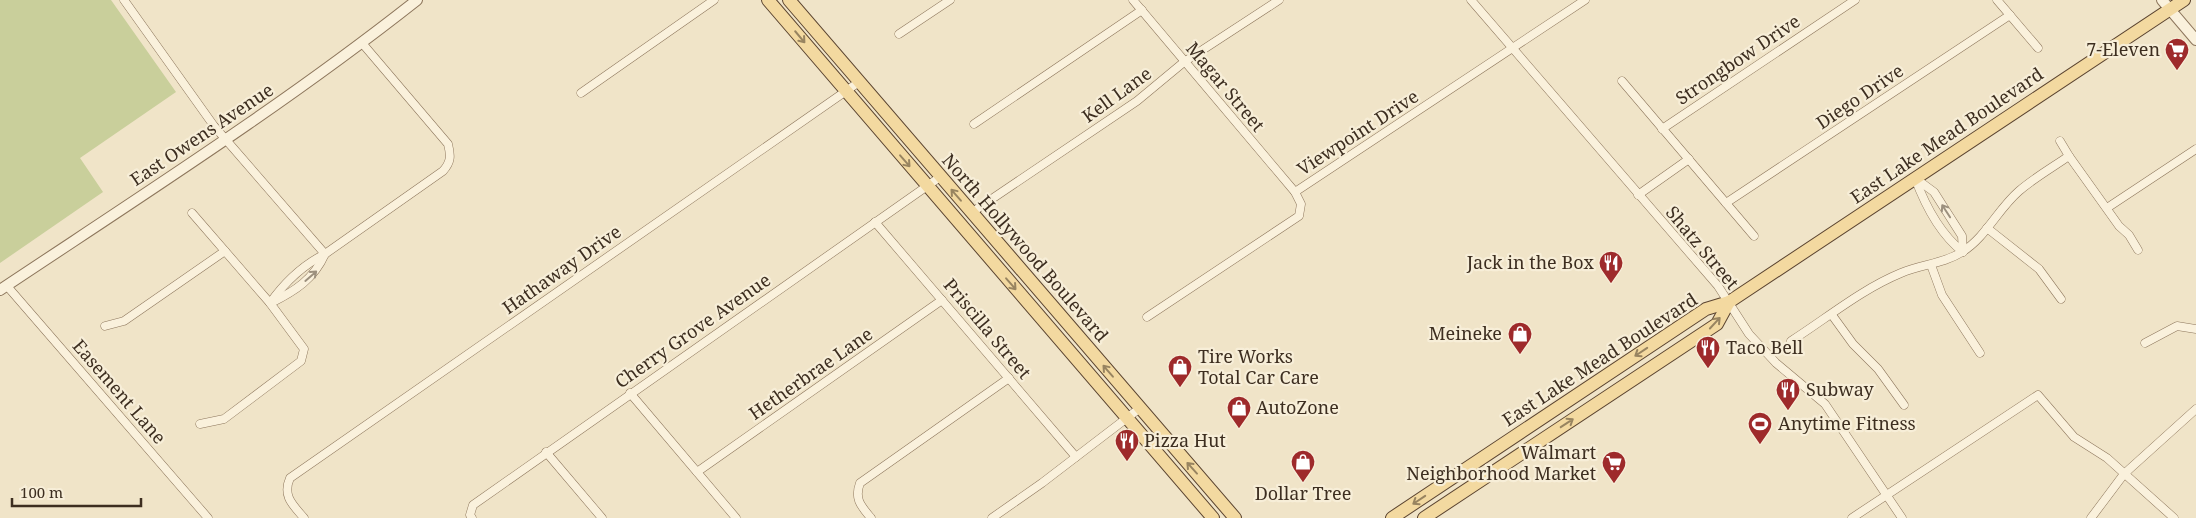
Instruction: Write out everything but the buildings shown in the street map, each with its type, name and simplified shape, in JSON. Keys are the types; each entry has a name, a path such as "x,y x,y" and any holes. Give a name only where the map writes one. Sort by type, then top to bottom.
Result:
{"main road":[{"name":"North Hollywood Boulevard","path":"768,0 1213,518"},
{"name":"North Hollywood Boulevard","path":"789,0 1235,518"},
{"name":"East Lake Mead Boulevard","path":"1392,518 1706,309 1729,302 1916,178 2166,5 2184,0"},
{"name":"East Lake Mead Boulevard","path":"1427,516 1717,324 1729,302"},
{"path":"1534,445 1536,435 1541,428 1557,416 1556,408"},
{"path":"1427,516 1438,497 1477,469 1481,459"},
{"path":"1195,497 1208,486"}],"street":[{"path":"124,0 214,126 324,254"},
{"name":"East Owens Avenue","path":"3,288 226,139 362,43 417,0"},
{"path":"581,93 714,0"},
{"path":"899,34 950,0"},
{"name":"Magar Street","path":"1133,0 1295,192"},
{"name":"Kell Lane","path":"971,213 1137,102 1184,62 1279,0"},
{"name":"Shatz Street","path":"1472,0 1718,286 1749,334 1776,363 1825,404 1902,518"},
{"name":"Viewpoint Drive","path":"1147,317 1298,216 1301,204 1295,192 1585,0"},
{"name":"Strongbow Drive","path":"1662,128 1855,0"},
{"path":"1997,0 2038,48"},
{"path":"2166,5 2196,40"},
{"path":"974,124 1142,10"},
{"name":"Diego Drive","path":"1726,203 2010,15"},
{"path":"270,303 284,284 309,262 324,254 443,171 449,164 451,155 448,144 362,43"},
{"path":"1622,81 1754,236"},
{"name":"Hathaway Drive","path":"304,518 288,499 286,487 290,478 859,82"},
{"path":"2060,141 2138,250"},
{"path":"2107,208 2196,149"},
{"path":"1791,341 1875,286 1903,272 1945,261 1963,252 1974,244 2000,210 2019,190 2069,156"},
{"path":"1638,195 1689,159"},
{"name":"Cherry Grove Avenue","path":"471,516 473,505 546,452 940,177"},
{"path":"1916,178 1923,199 1950,242 1963,252"},
{"path":"1916,178 1934,192 1957,228 1962,236 1963,252"},
{"path":"192,213 270,303 304,349 301,361 224,419 200,424"},
{"name":"Priscilla Street","path":"875,222 1076,457"},
{"path":"1987,228 2039,269 2061,299"},
{"path":"104,326 124,321 225,251"},
{"path":"270,303 291,293 318,270 324,254"},
{"path":"1931,265 1942,295 1980,353"},
{"name":"Easement Lane","path":"3,288 208,518"},
{"name":"Hetherbrae Lane","path":"697,472 942,300"},
{"path":"1832,315 1853,344 1878,369 1904,405"},
{"path":"2145,344 2177,326 2196,328"},
{"path":"871,518 857,501 857,491 860,483 1009,378"},
{"path":"630,393 736,518"},
{"path":"1852,518 2038,395 2074,437 2107,458 2174,518"},
{"path":"992,518 1140,408"},
{"path":"2091,518 2124,474 2196,409"},
{"path":"546,452 602,518"}],"green space":[{"path":"0,0 111,0 176,92 80,158 103,192 0,263"}],"place":[{"name":"7-Eleven","path":"2177,71"},
{"name":"Jack in the Box","path":"1611,284"},
{"name":"Meineke","path":"1520,355"},
{"name":"Taco Bell","path":"1708,369"},
{"name":"Tire Works Total Car Care","path":"1180,388"},
{"name":"Subway","path":"1788,411"},
{"name":"AutoZone","path":"1239,429"},
{"name":"Anytime Fitness","path":"1760,445"},
{"name":"Pizza Hut","path":"1127,462"},
{"name":"Dollar Tree","path":"1303,483"},
{"name":"Walmart Neighborhood Market","path":"1614,484"}]}
